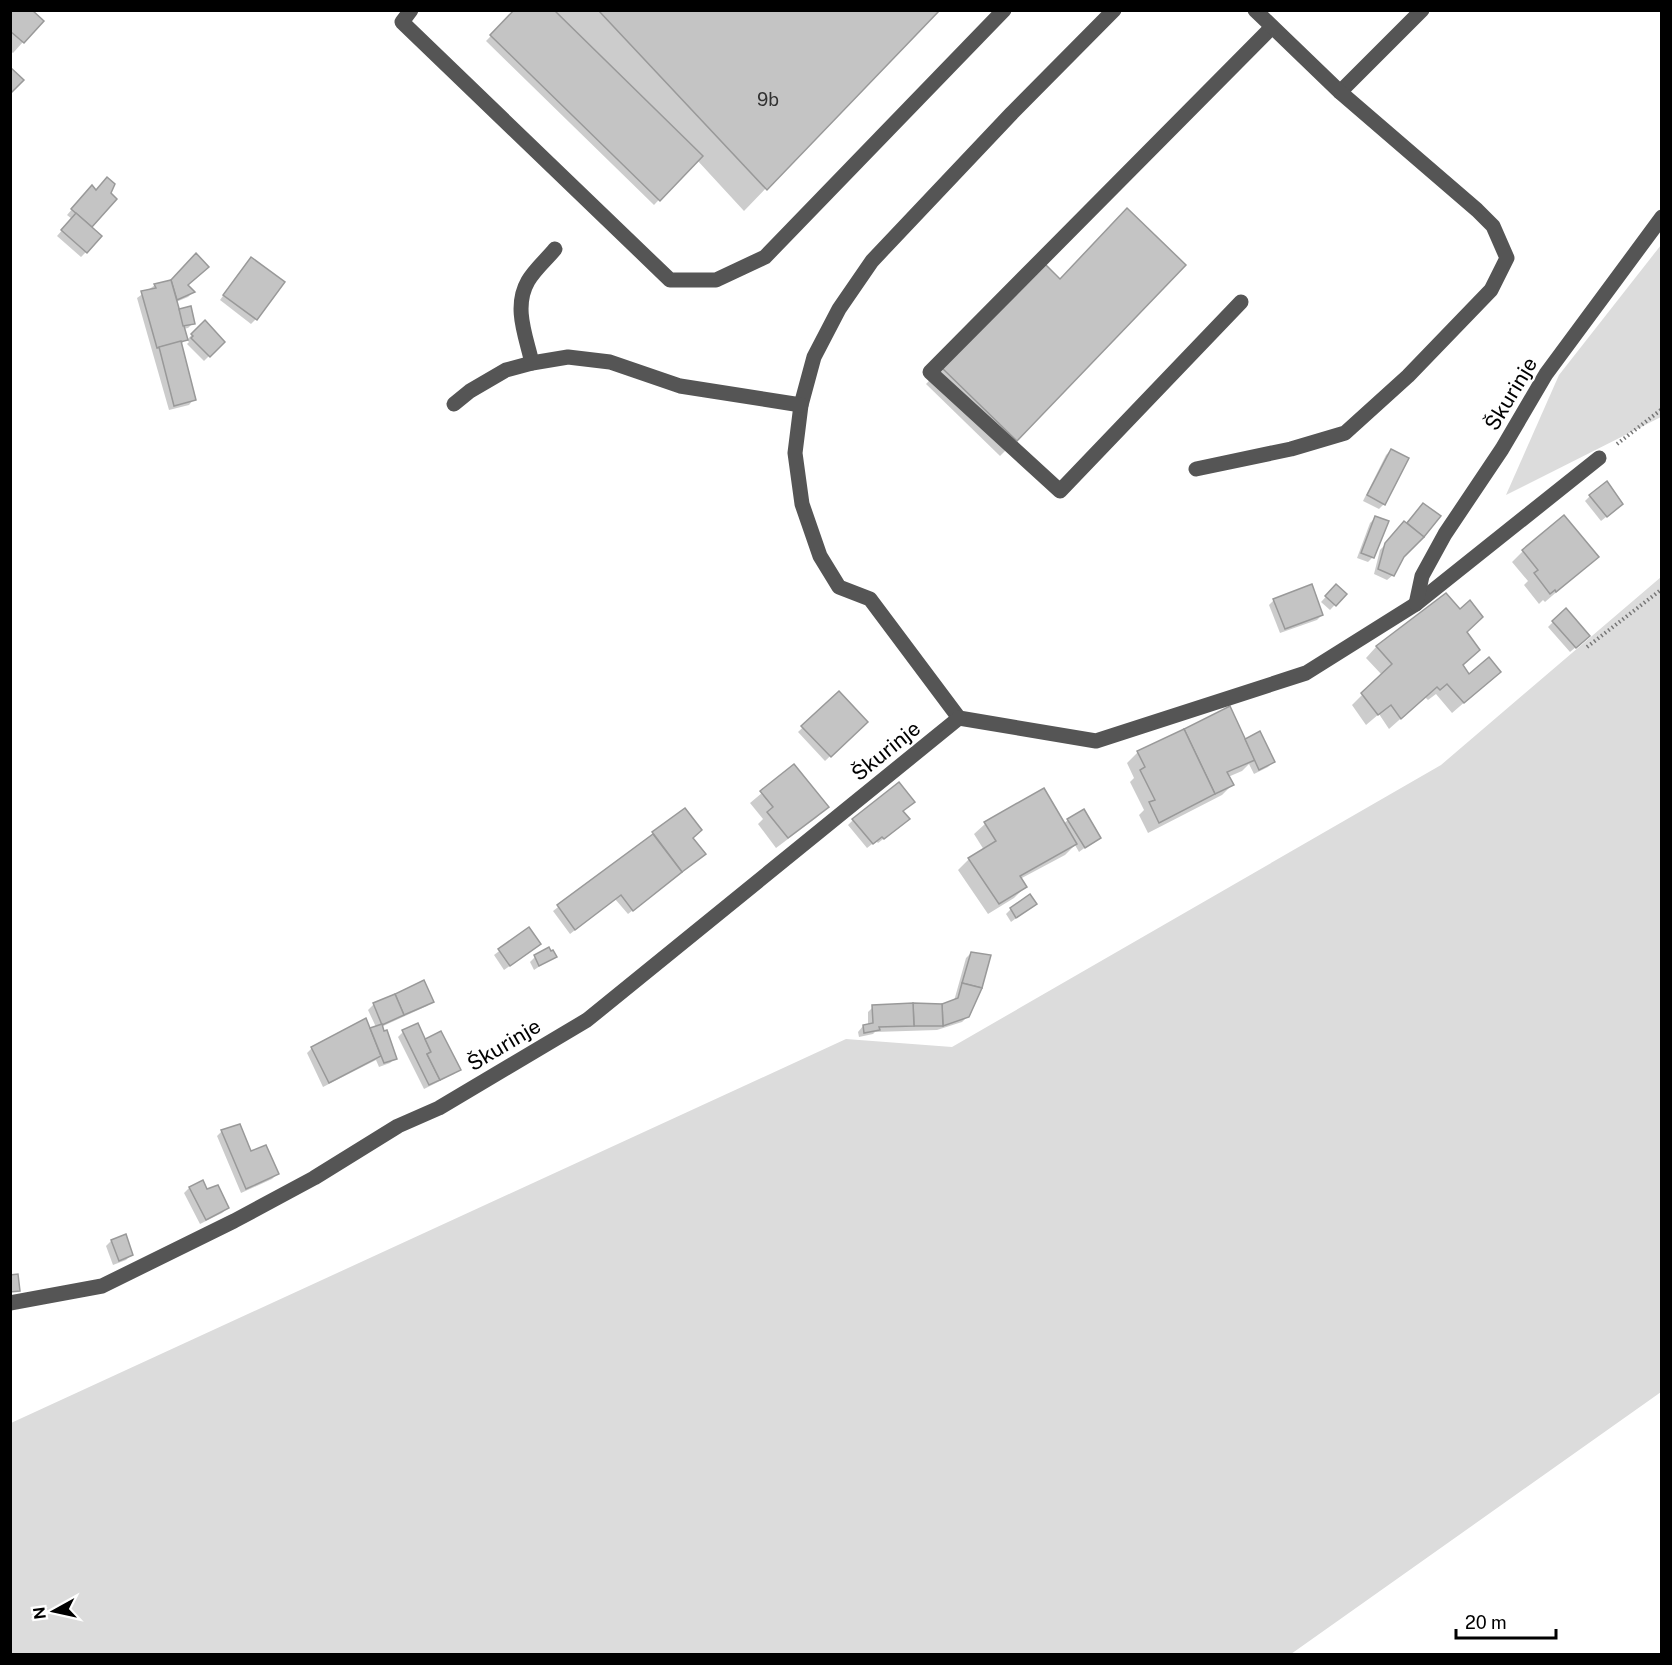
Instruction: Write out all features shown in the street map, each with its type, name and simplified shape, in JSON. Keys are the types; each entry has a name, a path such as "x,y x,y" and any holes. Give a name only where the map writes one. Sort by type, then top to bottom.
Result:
{"street":[{"path":"411,10 402,22 670,280 716,280 765,257 1004,10"},
{"path":"1114,10 996,129 872,261 839,309 814,357 801,405 795,453 802,504 820,556 839,587 870,599 959,718 1096,741 1306,673 1416,604 1599,458"},
{"path":"1196,469 1291,449 1345,433 1408,376 1491,290 1507,258 1493,226 1477,210 1340,92 1255,10"},
{"path":"1340,92 1422,10"},
{"path":"1241,302 1060,491 930,372 1272,27"},
{"name":"Škurinje","path":"1416,604 1422,576 1445,534 1502,449 1546,374 1662,217"},
{"path":"532,363 521,316 521,296 529,279 555,249"},
{"path":"454,404 470,391 506,370 568,357 610,362 680,386 801,405"},
{"name":"Škurinje","path":"10,1303 102,1286 234,1221 314,1178 398,1126 440,1108 587,1020 959,718"}],"path":[{"path":"1599,458 1662,409"},
{"path":"1587,646 1662,589"}],"shaded area":[{"path":"1661,245 1661,417 1506,495 1559,375"},
{"path":"1661,577 1661,1392 1291,1654 11,1654 11,1423 846,1039 952,1047 1441,765"}],"building":[{"path":"10,10 32,10 44,21 24,43 10,31"},
{"path":"514,10 554,10 703,156 660,201 490,35"},
{"path":"598,10 940,10 767,190"},
{"path":"10,67 24,80 10,94"},
{"path":"107,177 115,184 111,193 117,199 92,227 71,209 92,185 96,190"},
{"path":"1127,208 1186,265 1017,441 941,367 1043,262 1060,279"},
{"path":"76,213 102,236 87,253 61,230"},
{"path":"196,253 209,267 188,285 195,292 177,300 171,280"},
{"path":"251,257 285,282 257,320 223,295"},
{"path":"171,280 188,340 157,348 141,291 156,288 154,284"},
{"path":"191,306 195,324 183,326 179,309"},
{"path":"205,320 225,342 210,357 191,338 193,336 191,334"},
{"path":"181,341 196,400 174,406 159,347"},
{"path":"1391,449 1409,458 1385,505 1367,495"},
{"path":"1607,481 1623,504 1607,517 1589,495"},
{"path":"1423,503 1441,516 1424,537 1407,523"},
{"path":"1564,515 1599,557 1556,592 1555,590 1550,594 1534,573 1538,570 1522,550"},
{"path":"1375,516 1389,521 1374,558 1361,553"},
{"path":"1404,521 1424,537 1404,557 1394,576 1378,569 1385,543"},
{"path":"1312,584 1323,615 1285,629 1273,599"},
{"path":"1336,584 1347,594 1336,606 1325,596"},
{"path":"1446,593 1460,609 1470,600 1483,617 1467,632 1480,650 1463,665 1469,674 1489,657 1501,672 1464,703 1447,684 1440,690 1437,687 1401,719 1391,705 1378,715 1361,693 1392,664 1376,646"},
{"path":"1566,608 1590,636 1576,648 1552,621"},
{"path":"839,691 868,722 831,757 801,726"},
{"path":"1230,706 1255,760 1227,772 1234,785 1215,794 1184,729"},
{"path":"1184,729 1215,794 1159,823 1149,802 1155,800 1140,770 1145,767 1137,751"},
{"path":"1260,731 1275,762 1259,770 1245,739"},
{"path":"794,764 829,807 788,838 767,812 773,807 760,791"},
{"path":"899,782 915,802 903,811 910,819 884,839 882,837 873,844 852,819"},
{"path":"1044,788 1077,844 1020,876 1027,887 999,904 968,858 996,841 984,822"},
{"path":"685,808 702,830 693,838 706,854 682,872 652,832"},
{"path":"1084,809 1101,838 1085,848 1067,819"},
{"path":"653,834 682,872 633,911 621,895 575,930 557,905"},
{"path":"1030,894 1037,904 1016,918 1010,908"},
{"path":"529,927 541,944 510,966 498,949"},
{"path":"549,947 557,957 539,966 534,955"},
{"path":"971,952 991,955 982,988 962,983"},
{"path":"424,980 434,1002 404,1015 395,994"},
{"path":"962,983 982,988 969,1017 943,1026 942,1004 958,998"},
{"path":"395,994 404,1015 382,1025 373,1003"},
{"path":"913,1003 942,1004 943,1026 914,1026"},
{"path":"913,1003 914,1026 879,1027 880,1030 864,1033 863,1025 873,1023 872,1005"},
{"path":"366,1018 381,1056 329,1083 311,1047"},
{"path":"418,1023 431,1052 427,1054 440,1080 429,1085 402,1030"},
{"path":"382,1024 384,1031 387,1030 397,1059 384,1063 370,1028"},
{"path":"441,1031 461,1070 440,1080 427,1054 431,1052 425,1039"},
{"path":"240,1124 251,1151 266,1145 279,1174 246,1189 221,1130"},
{"path":"203,1180 207,1189 218,1185 229,1208 206,1220 189,1187"},
{"path":"126,1234 133,1255 119,1261 111,1240"},
{"path":"18,1274 20,1291 10,1292 10,1275"}]}
